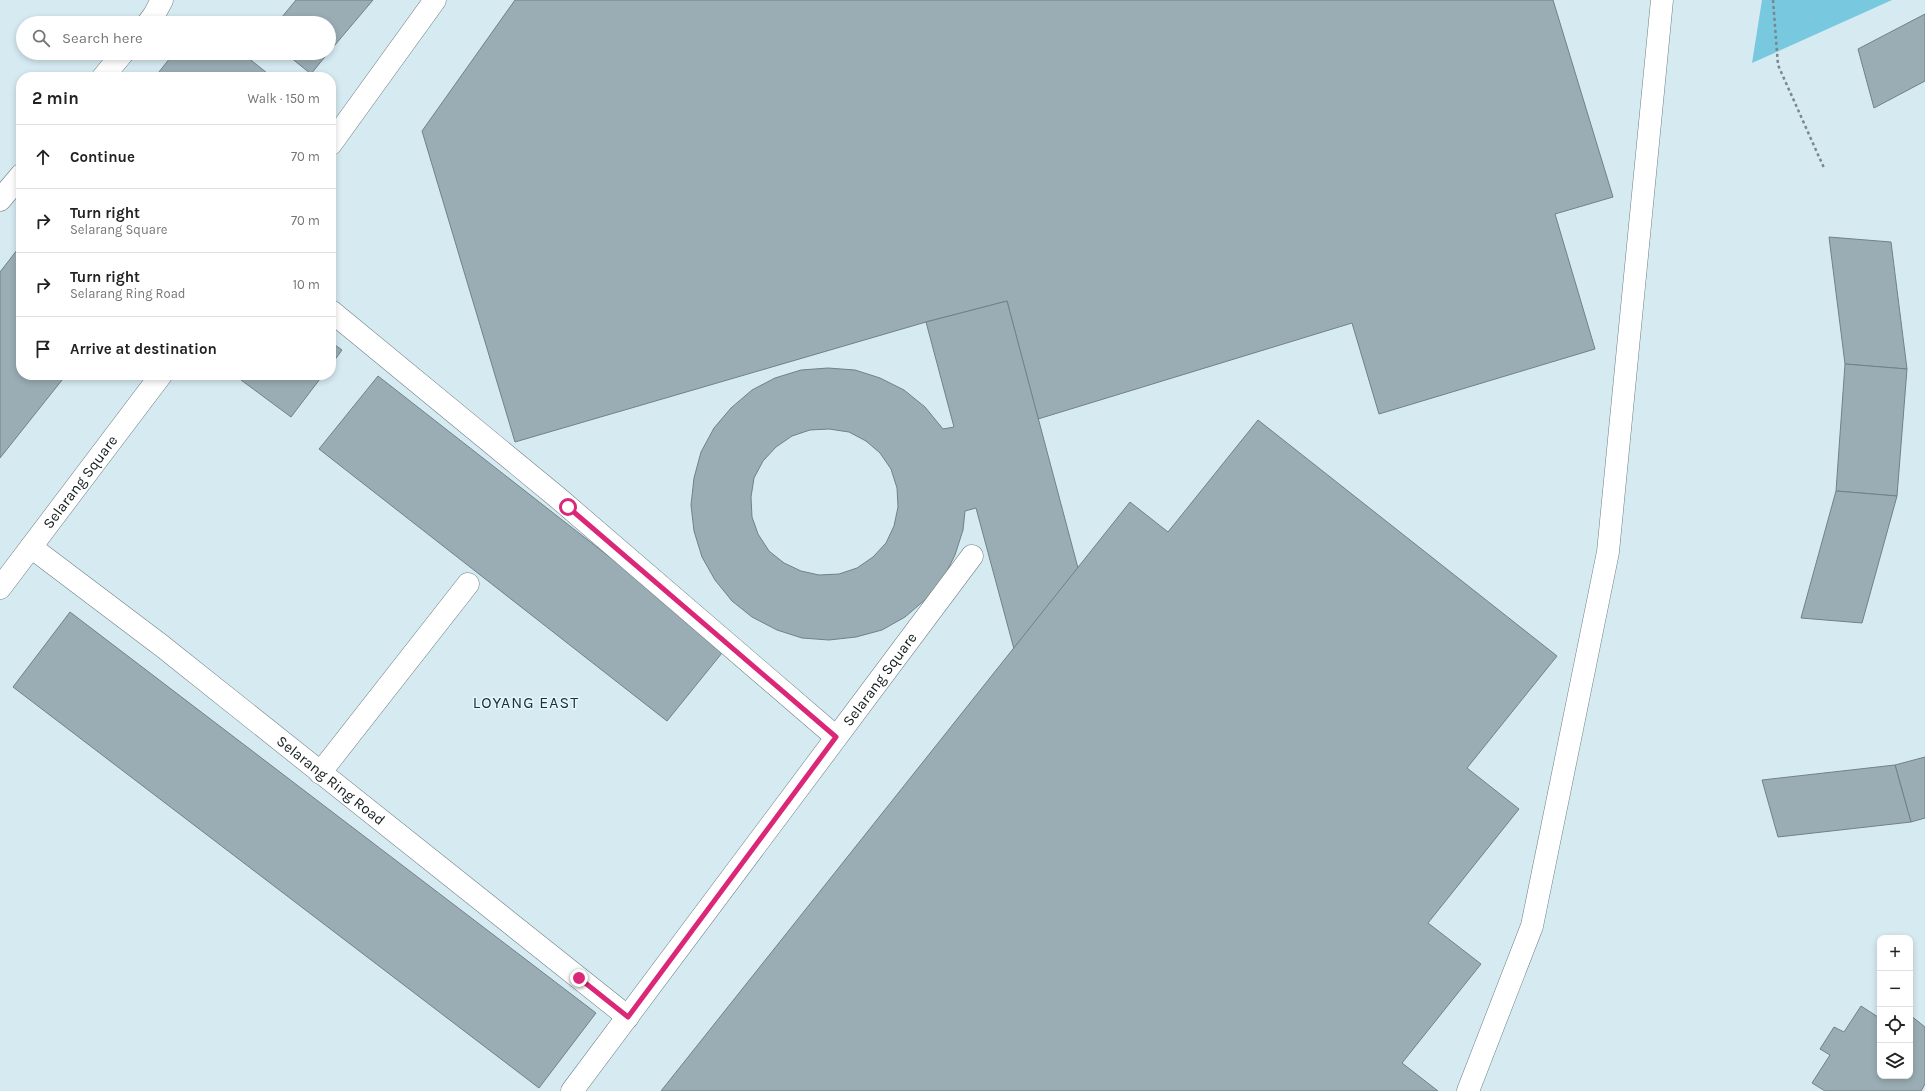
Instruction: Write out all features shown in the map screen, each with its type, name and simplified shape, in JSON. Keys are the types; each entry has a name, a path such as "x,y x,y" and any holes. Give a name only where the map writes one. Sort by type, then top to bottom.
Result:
{"lane":[{"path":"153,16 162,0"},
{"path":"336,137 435,0"},
{"path":"1468,1091 1532,926 1608,552 1662,0"},
{"path":"107,72 117,60"},
{"path":"0,200 16,181"},
{"path":"336,315 557,497 836,737"},
{"name":"Selarang Square","path":"0,588 156,380"},
{"name":"Selarang Ring Road","path":"31,547 162,646 628,1017"},
{"name":"Selarang Square","path":"572,1091 972,556"},
{"path":"320,773 468,584"}],"path":[{"path":"1773,0 1778,65 1824,168"}],"shaded area":[{"path":"1762,0 1892,0 1752,63"}],"building":[{"path":"296,0 373,0 336,44 336,16 283,16"},
{"path":"515,0 1553,0 1613,197 1555,214 1595,349 1379,414 1352,323 1038,419 1007,301 926,322 515,442 422,131"},
{"path":"1925,14 1925,81 1874,108 1858,49"},
{"path":"168,60 251,60 266,72 159,72"},
{"path":"294,60 322,60 313,72 309,72"},
{"path":"1829,237 1891,242 1907,369 1845,364"},
{"path":"16,251 16,380 62,380 0,458 0,272"},
{"path":"1007,301 1078,568 1014,649 976,508 965,511 963,530 955,555 943,579 926,599 905,617 882,630 856,637 829,640 802,638 777,630 752,617 732,601 715,580 702,557 694,531 691,505 694,478 701,452 714,428 731,408 752,390 775,378 801,370 828,368 855,370 880,378 904,390 925,407 943,429 954,427 926,322","holes":["829,429 849,432 866,441 880,453 891,469 897,488 898,507 894,526 886,543 873,557 857,568 839,574 819,575 801,571 784,563 769,551 758,534 752,517 751,497 754,478 763,461 776,447 792,436 810,430"]},
{"path":"336,346 342,350 336,358"},
{"path":"1845,364 1907,369 1897,496 1836,491"},
{"path":"378,376 726,648 667,721 319,449"},
{"path":"241,380 319,380 291,417"},
{"path":"1258,420 1557,656 1467,768 1519,809 1428,923 1481,964 1402,1063 1438,1091 661,1091 1130,502 1168,532"},
{"path":"1836,491 1897,496 1862,623 1801,618"},
{"path":"70,612 596,1013 539,1088 13,687"},
{"path":"1925,757 1925,818 1911,822 1895,765"},
{"path":"1895,765 1911,822 1778,837 1762,780"},
{"path":"1861,1006 1877,1016 1877,1079 1913,1079 1913,1017 1925,1027 1925,1084 1921,1091 1825,1091 1812,1083 1830,1055 1820,1049 1834,1027 1844,1032"}],"district":[{"name":"LOYANG EAST","path":"526,702"}],"route":[{"path":"568,507 836,737 628,1017 579,978"}]}
